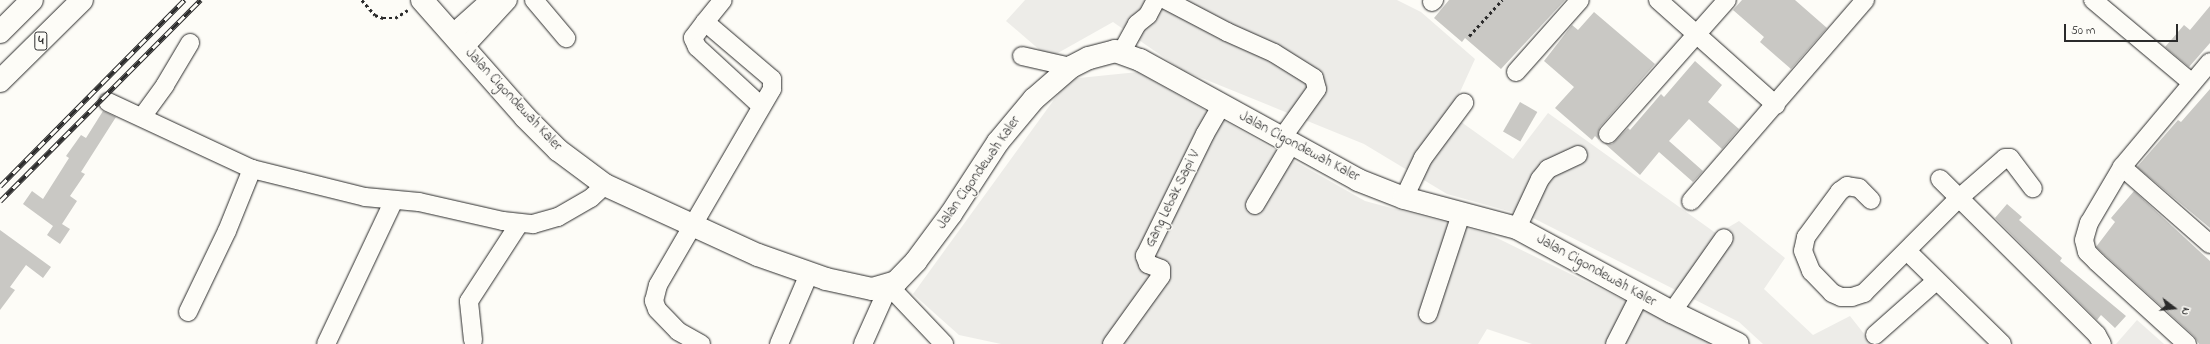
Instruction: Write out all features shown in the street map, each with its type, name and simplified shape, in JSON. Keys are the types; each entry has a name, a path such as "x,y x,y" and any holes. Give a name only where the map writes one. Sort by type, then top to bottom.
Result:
{"main road":[{"path":"0,32 32,0"},
{"name":"4","path":"0,82 82,0"},
{"name":"Jalan Cigondewah Kaler","path":"416,4 458,41 558,150 605,185 758,255 809,274 872,289 888,286 903,276 916,261 950,214 998,142 1034,98 1071,67 1108,52 1121,53 1140,60 1358,180 1404,198 1517,228 1672,312 1738,344"}],"street":[{"path":"458,41 490,0"},
{"path":"458,41 508,0"},
{"path":"534,0 566,38"},
{"path":"723,0 693,38 697,47 760,104"},
{"path":"1121,53 1137,24 1148,14 1156,0"},
{"path":"1166,0 1227,32 1274,53 1314,78 1317,89 1287,141 1255,205"},
{"path":"1516,72 1580,0"},
{"path":"1658,0 1776,105"},
{"path":"1608,134 1727,0"},
{"path":"1691,201 1776,105 1865,0"},
{"path":"2093,0 2192,83"},
{"path":"701,344 678,331 657,309 654,301 658,285 760,104 772,89 772,79 705,22"},
{"path":"142,117 165,85 190,43"},
{"path":"1022,56 1071,67"},
{"path":"2188,344 2087,252 2084,240 2089,223 2122,167 2210,62"},
{"path":"108,102 252,169 365,197 453,209 518,224 533,224 558,217 591,198 605,185"},
{"path":"1404,198 1423,158 1464,103"},
{"name":"Gang Lebak Sapi V","path":"1112,344 1160,276 1161,270 1148,264 1145,256 1205,134 1222,105"},
{"path":"1517,228 1540,179 1548,169 1578,155"},
{"path":"1871,200 1860,188 1847,186 1840,191 1806,237 1803,250 1811,270 1832,293 1852,297 1864,293 1958,199 2008,157 2033,188"},
{"path":"2122,167 2210,244"},
{"path":"188,312 227,231 252,169"},
{"path":"1940,178 1958,199 2097,335 2102,344"},
{"path":"326,344 394,200"},
{"path":"1428,314 1461,214"},
{"path":"473,340 469,301 518,224"},
{"path":"1672,312 1724,238"},
{"path":"1907,251 2002,344"},
{"path":"779,344 809,274"},
{"path":"1875,335 1936,281"},
{"path":"863,344 888,286 944,344"},
{"path":"1615,344 1640,295"}],"path":[{"path":"362,0 376,15 383,18 402,15 416,4"},
{"path":"1469,36 1502,0"}],"shaded area":[{"path":"1025,0 1397,0 1421,12 1475,59 1450,114 1513,159 1548,113 1717,234 1739,221 1785,258 1764,289 1813,335 1850,316 1872,344 1763,344 1739,322 1533,218 1447,194 1364,144 1182,70 1113,22 1049,58 1006,21"},
{"path":"1138,72 1365,201 1489,234 1713,344 1532,344 1487,329 1478,344 1001,344 959,335 913,294 1069,79"},
{"path":"2137,320 2164,344 2116,344"}],"building":[{"path":"1449,0 1565,0 1501,69 1465,38 1462,42 1434,18"},
{"path":"1742,0 1795,0 1827,28 1791,69 1760,42 1764,37 1733,10"},
{"path":"2210,6 2210,43 2189,67 2165,47 2184,25 2190,30"},
{"path":"1594,12 1655,64 1600,127 1598,132 1599,140 1595,136 1592,140 1555,108 1574,87 1544,61 1572,25 1578,30"},
{"path":"1695,61 1722,85 1708,102 1739,129 1722,149 1689,119 1669,141 1703,171 1693,182 1659,152 1640,175 1604,143 1612,144 1628,128 1630,130 1661,94 1664,97"},
{"path":"2210,89 2210,228 2137,167 2178,120 2181,122"},
{"path":"1520,102 1537,112 1520,141 1503,131"},
{"path":"103,111 116,117 81,172 85,174 70,196 77,201 62,224 70,229 60,244 47,235 53,226 23,204 32,191 43,199 69,158 66,156 81,135 86,138"},
{"path":"2134,191 2210,261 2210,344 2199,344 2194,336 2096,247 2115,222 2111,218"},
{"path":"2007,204 2022,217 2019,220 2062,258 2060,261 2126,316 2115,328 2101,315 2097,320 1995,218"},
{"path":"0,230 51,267 43,278 26,265 10,287 15,290 0,310"}],"railway":[{"path":"0,186 184,0"},
{"path":"0,201 200,0"}]}
